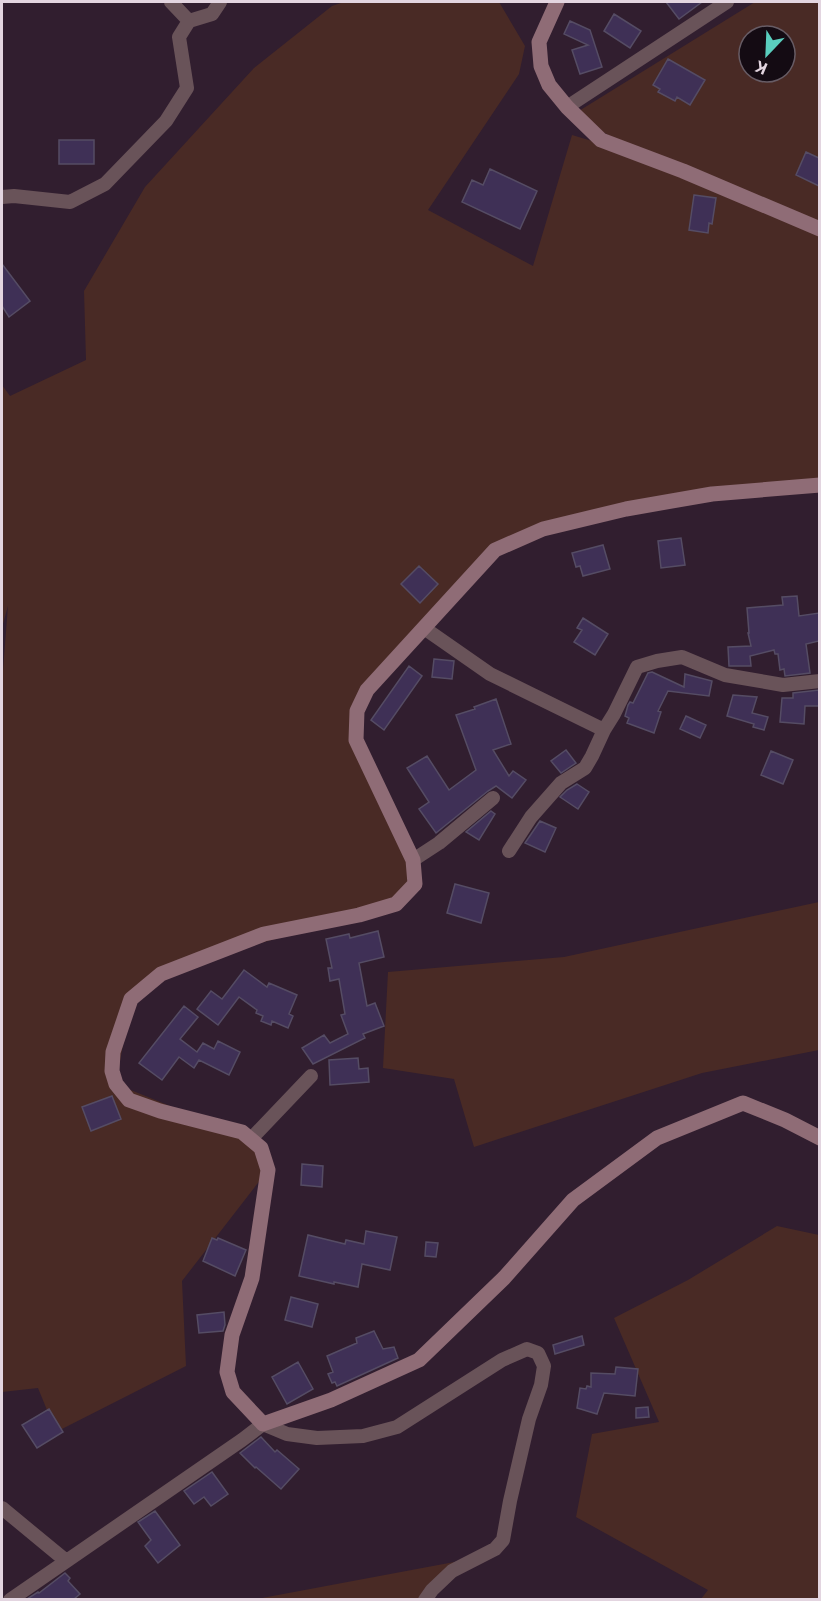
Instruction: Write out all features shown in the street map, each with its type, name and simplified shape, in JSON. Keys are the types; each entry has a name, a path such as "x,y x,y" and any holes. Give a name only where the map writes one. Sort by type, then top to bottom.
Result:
{"street":[{"path":"171,2 189,21"},
{"path":"2,198 14,196 70,202 105,184 166,122 187,88 179,38 189,21 212,14 220,2"},
{"path":"557,2 539,42 541,66 549,85 567,107 601,140 683,171 819,229"},
{"path":"567,107 727,2"},
{"path":"425,1599 452,1571 495,1549 503,1540 529,1419 541,1385 544,1366 538,1353 527,1349 502,1360 397,1427 363,1436 317,1438 287,1434 263,1424 233,1392 227,1372 232,1335 252,1278 268,1170 261,1148 242,1132 160,1111 129,1100 116,1084 112,1071 113,1052 131,999 161,974 264,934 359,915 396,904 415,884 413,860 356,740 357,711 367,690 495,550 543,529 626,509 712,494 819,485"},
{"path":"424,628 490,674 604,730"},
{"path":"509,851 531,816 561,783 585,768 637,667 682,657 724,675 783,685 819,681"},
{"path":"413,860 439,843 493,798"},
{"path":"250,1139 311,1076"},
{"path":"10,1599 263,1424 332,1400 419,1360 504,1278 573,1200 657,1138 743,1103 785,1120 819,1138"},
{"path":"2,1508 65,1560"}],"shaded area":[{"path":"344,2 499,2 525,46 519,74 428,210 533,266 572,135 642,156 574,114 755,2 819,2 819,486 607,513 495,550 367,690 356,740 413,860 404,896 359,915 184,965 131,999 116,1084 251,1139 268,1170 182,1281 186,1366 56,1432 38,1388 2,1392 2,683 8,606 2,627 2,385 10,396 86,360 84,291 145,187 254,68 332,6"},
{"path":"819,902 819,1050 702,1073 474,1147 454,1079 383,1068 388,972 564,957"},
{"path":"777,1226 819,1235 819,1599 701,1599 708,1590 576,1517 592,1434 659,1422 614,1318 688,1280"},
{"path":"481,1557 427,1599 261,1600 262,1598"}],"building":[{"path":"666,2 702,2 679,19"},
{"path":"614,14 641,31 630,48 604,31"},
{"path":"570,21 590,30 602,67 580,74 572,50 588,45 564,34"},
{"path":"668,59 705,80 690,105 677,97 675,101 658,92 660,89 653,85"},
{"path":"59,140 94,140 94,164 59,164"},
{"path":"806,152 819,158 819,186 796,175"},
{"path":"490,169 537,191 520,229 462,202 472,180 483,185"},
{"path":"694,195 716,198 712,224 709,223 708,233 689,230"},
{"path":"2,264 30,301 9,317 2,306"},
{"path":"681,538 685,565 661,568 658,541"},
{"path":"603,545 610,569 583,576 580,566 576,567 572,553"},
{"path":"419,566 438,584 420,603 401,584"},
{"path":"797,596 799,616 819,613 819,641 806,644 810,673 785,676 784,669 780,670 778,654 775,654 774,650 750,656 751,666 729,666 728,647 751,646 747,608 783,605 782,597"},
{"path":"583,618 608,634 595,655 574,642 582,630 577,628"},
{"path":"434,659 454,661 452,679 432,677"},
{"path":"409,666 422,676 384,730 371,720"},
{"path":"652,672 684,687 685,674 712,681 709,696 668,691 658,711 661,712 654,733 627,723 629,718 625,716 628,705 630,702 633,703 648,673"},
{"path":"819,690 819,706 805,706 804,724 780,722 782,698 793,698 793,693"},
{"path":"733,695 757,697 752,713 768,717 764,730 753,727 754,724 727,716"},
{"path":"496,699 511,744 493,750 509,776 513,771 526,780 512,798 496,786 436,833 419,809 429,802 407,768 427,756 449,790 476,770 456,715"},
{"path":"686,716 706,725 700,738 680,729"},
{"path":"566,750 576,763 561,773 551,761"},
{"path":"771,751 793,760 783,784 761,775"},
{"path":"577,784 589,792 578,809 560,797"},
{"path":"491,811 495,814 479,840 466,832"},
{"path":"540,821 556,828 545,852 525,843"},
{"path":"455,884 489,893 481,923 447,913"},
{"path":"378,931 384,957 359,963 367,1006 375,1003 384,1026 363,1034 365,1038 313,1064 302,1048 324,1035 330,1043 348,1034 341,1015 345,1014 339,979 330,981 328,968 332,968 326,939 349,934 350,938"},
{"path":"244,970 267,987 269,983 297,995 289,1014 293,1016 288,1028 272,1021 271,1025 261,1021 263,1016 256,1013 257,1010 239,997 218,1025 197,1009 211,991 222,999"},
{"path":"184,1006 198,1017 180,1039 197,1052 203,1043 214,1049 218,1041 240,1052 229,1075 199,1060 194,1068 179,1057 162,1080 139,1063"},
{"path":"358,1058 359,1069 368,1068 369,1082 330,1085 329,1060"},
{"path":"112,1096 121,1119 91,1131 82,1107"},
{"path":"302,1164 323,1166 322,1187 301,1185"},
{"path":"366,1231 397,1237 390,1270 362,1264 358,1287 299,1276 308,1235 345,1244 346,1240 364,1244"},
{"path":"212,1238 217,1240 218,1238 246,1250 235,1276 203,1261"},
{"path":"426,1242 438,1243 436,1257 425,1256"},
{"path":"291,1297 318,1304 312,1327 285,1320"},
{"path":"224,1312 223,1331 199,1333 197,1315"},
{"path":"374,1331 383,1349 394,1347 398,1358 337,1386 335,1382 332,1383 328,1374 333,1372 327,1356 357,1343 356,1338"},
{"path":"582,1336 584,1345 555,1354 553,1345"},
{"path":"298,1362 313,1389 287,1404 272,1377"},
{"path":"616,1367 638,1369 635,1396 604,1393 597,1414 577,1408 580,1388 591,1387 591,1373 615,1374"},
{"path":"648,1407 649,1417 636,1418 636,1408"},
{"path":"49,1409 63,1432 37,1448 22,1425"},
{"path":"261,1437 275,1452 277,1450 299,1469 281,1489 240,1453"},
{"path":"212,1472 228,1494 211,1506 204,1497 194,1504 184,1491"},
{"path":"155,1511 180,1545 158,1563 145,1546 151,1540 138,1522"},
{"path":"65,1573 70,1578 68,1581 80,1594 74,1599 27,1599 39,1593"}]}
